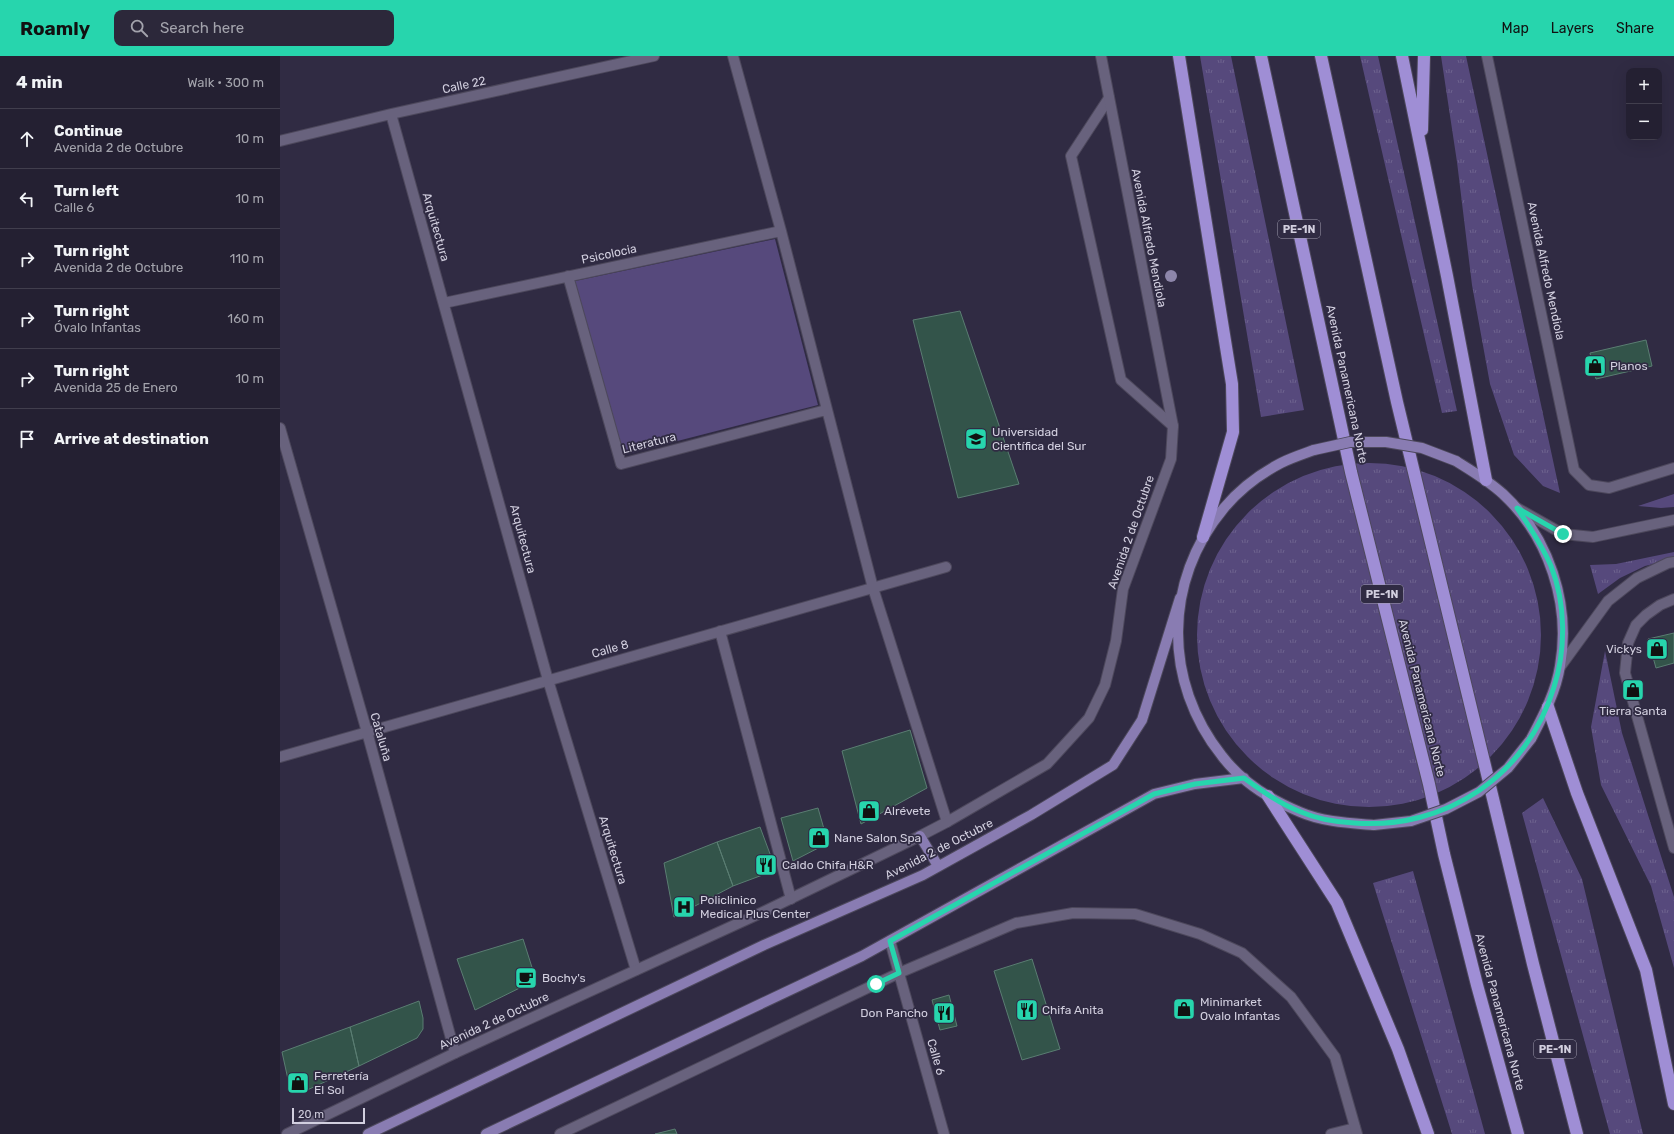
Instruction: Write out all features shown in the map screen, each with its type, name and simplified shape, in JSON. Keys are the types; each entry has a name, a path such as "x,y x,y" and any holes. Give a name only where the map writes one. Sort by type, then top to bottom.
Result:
{"highway":[{"path":"1171,56 1184,81"},
{"path":"1179,56 1232,384 1233,432 1203,537"},
{"name":"Avenida Panamericana Norte","path":"1261,56 1351,472 1429,784 1444,854 1477,984 1518,1134"},
{"name":"PE-1N","path":"1321,56 1397,402 1532,964 1577,1134"},
{"path":"1402,56 1421,154 1449,283 1486,480"},
{"path":"1421,154 1424,56"},
{"path":"1548,706 1577,793 1646,970 1674,1104"},
{"path":"1268,796 1337,903 1398,1049 1428,1134"}],"main road":[{"path":"1350,442 1386,442 1422,448 1456,461 1486,480 1517,508 1537,536 1551,567 1560,599 1563,633 1560,667 1548,706 1531,739 1508,768 1479,792 1446,809 1411,821 1374,825 1337,822 1301,813 1268,796 1244,778 1222,757 1203,729 1189,698 1180,666 1177,632 1180,598 1189,567 1203,537 1224,508 1250,483 1281,463 1314,450 1350,442"},
{"name":"Avenida 2 de Octubre","path":"368,1134 764,945 923,875 1031,815 1112,765 1142,720 1180,598"},
{"path":"486,1134 854,960 1154,794 1195,784 1244,778"},
{"path":"920,836 938,866"}],"street":[{"name":"Calle 22","path":"280,141 391,114 651,56"},
{"path":"733,56 781,230 826,410 873,588 947,822"},
{"name":"Avenida Alfredo Mendiola","path":"1101,56 1173,426"},
{"name":"Avenida Alfredo Mendiola","path":"1486,56 1574,470 1589,485 1609,488 1674,468"},
{"path":"1109,98 1071,156 1121,380 1173,426"},
{"name":"Arquitectura","path":"391,114 548,680 636,970"},
{"name":"Psicolocia","path":"444,302 781,230"},
{"name":"Literatura","path":"568,276 620,464 826,410"},
{"name":"Avenida 2 de Octubre","path":"287,1134 455,1053 791,899 947,822 1047,764 1089,718 1105,686 1116,641 1123,589 1171,459 1173,426"},
{"name":"Cataluña","path":"280,428 367,732 455,1053"},
{"path":"1517,508 1563,534 1593,537 1674,520"},
{"path":"1560,667 1608,600 1637,578 1668,563 1674,562"},
{"name":"Calle 8","path":"280,757 946,567"},
{"path":"1674,599 1660,605 1646,615 1636,625 1628,642 1625,673 1674,848"},
{"path":"720,631 791,899"},
{"path":"560,1134 899,973 945,953 1016,923 1073,913 1135,914 1200,934 1242,953 1291,997 1336,1057 1356,1131 1331,1134"},
{"name":"Calle 6","path":"890,941 944,1134"}],"green space":[{"path":"1200,56 1231,56 1304,410 1261,417"},
{"path":"1360,56 1378,56 1457,411 1442,413"},
{"path":"1441,56 1466,56 1560,493 1543,486 1514,455 1490,384 1472,285 1457,162"},
{"path":"775,239 818,405 623,455 575,281"},
{"path":"1369,463 1403,467 1435,476 1464,492 1478,502 1502,526 1512,540 1528,569 1537,601 1541,635 1537,669 1528,701 1512,730 1502,744 1478,768 1464,778 1435,794 1403,803 1369,807 1335,803 1303,794 1274,778 1260,768 1236,744 1226,730 1210,701 1201,669 1197,635 1201,601 1210,569 1226,540 1236,526 1260,502 1274,492 1303,476 1335,467"},
{"path":"1674,494 1674,507 1661,508 1638,506"},
{"path":"1674,552 1674,559 1645,566 1620,578 1598,594 1590,565 1616,564"},
{"path":"1605,651 1622,733 1674,897 1674,968 1651,886 1601,785 1591,727"},
{"path":"1543,798 1582,879 1643,1134 1610,1134 1522,813"},
{"path":"1413,871 1485,1134 1452,1134 1373,883"}],"building":[{"path":"960,311 1019,484 958,498 913,320"},
{"path":"1646,340 1652,366 1596,379 1590,353"},
{"path":"1674,633 1674,663 1656,668 1648,639"},
{"path":"910,730 927,788 861,824 842,751"},
{"path":"818,808 828,843 793,861 781,818"},
{"path":"760,827 776,870 733,886 717,842"},
{"path":"717,842 733,886 674,917 664,863"},
{"path":"523,939 536,980 475,1010 457,959"},
{"name":"Chifa Anita","path":"1032,959 1060,1049 1022,1060 994,971"},
{"name":"Don Pancho","path":"949,995 957,1026 940,1030 932,1000"},
{"path":"419,1001 423,1018 423,1029 417,1038 359,1066 350,1027"},
{"path":"350,1027 359,1066 303,1092 289,1084 282,1052"},
{"path":"675,1129 677,1134 655,1134"}],"place":[{"name":"Planos","path":"1595,366"},
{"name":"Universidad Científica del Sur","path":"976,439"},
{"name":"Vickys","path":"1657,649"},
{"name":"Tierra Santa","path":"1633,690"},
{"name":"Alrévete","path":"869,811"},
{"name":"Nane Salon Spa","path":"819,838"},
{"name":"Caldo Chifa H&R","path":"766,865"},
{"name":"Policlinico Medical Plus Center","path":"684,907"},
{"name":"Bochy's","path":"526,978"},
{"name":"Minimarket Ovalo Infantas","path":"1184,1009"},
{"name":"Chifa Anita","path":"1027,1010"},
{"name":"Don Pancho","path":"944,1013"},
{"name":"Ferretería El Sol","path":"298,1083"}],"route":[{"path":"876,984 899,973 890,941 1154,794 1195,784 1244,778 1268,796 1301,813 1337,822 1374,825 1411,821 1446,809 1479,792 1508,768 1531,739 1548,706 1560,667 1563,633 1560,599 1551,567 1537,536 1517,508 1563,534"}]}
